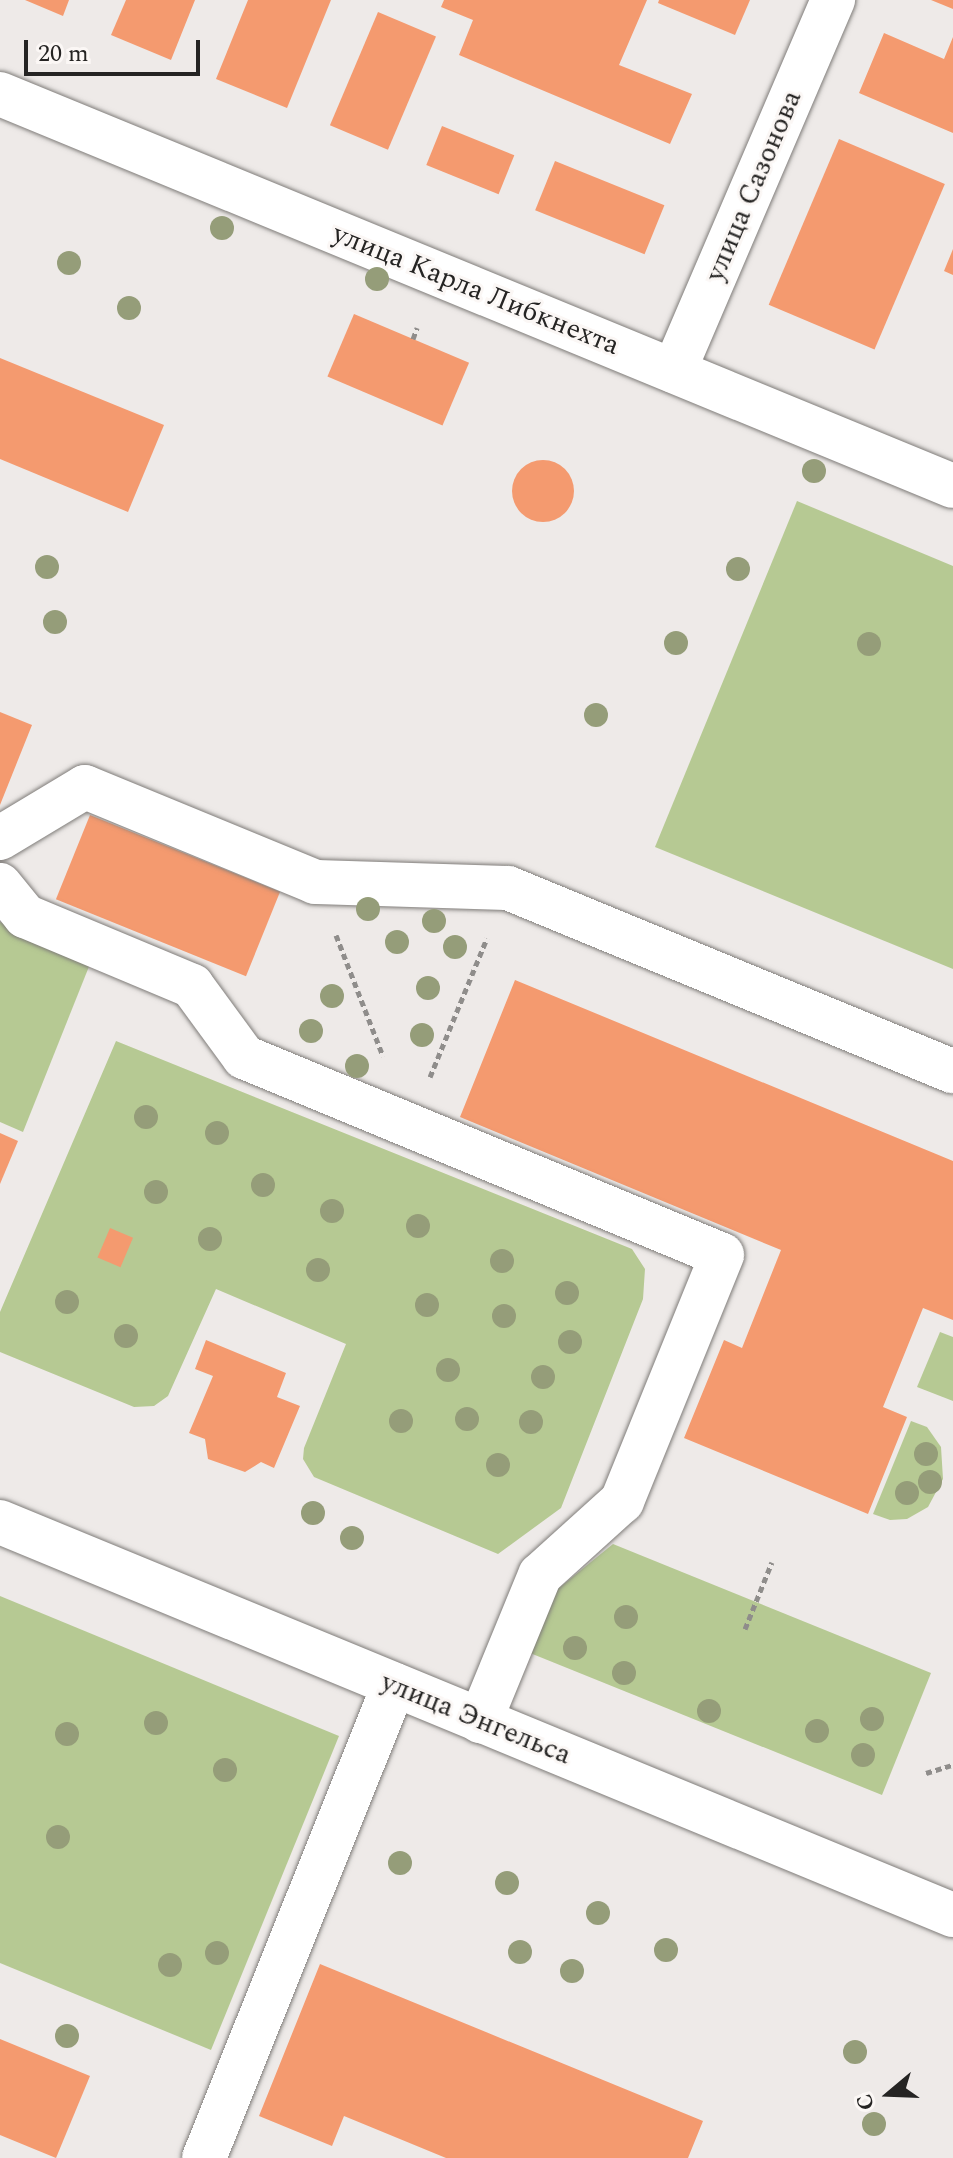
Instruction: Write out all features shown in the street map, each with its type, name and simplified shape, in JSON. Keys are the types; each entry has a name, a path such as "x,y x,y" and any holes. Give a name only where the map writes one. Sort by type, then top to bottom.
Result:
{"street":[{"name":"улица Сазонова","path":"674,371 833,0"},
{"name":"улица Карла Либкнехта","path":"0,94 953,486"},
{"path":"0,838 85,787 315,882 508,888 953,1071"},
{"path":"0,885 25,916 192,986 244,1057 722,1255 622,1501 540,1575 480,1721"},
{"name":"улица Энгельса","path":"0,1522 953,1915"},
{"path":"204,2158 394,1685"}],"path":[{"path":"413,339 417,328"},
{"path":"315,882 410,1126"},
{"path":"410,1126 508,888"},
{"path":"745,1629 772,1562"},
{"path":"926,1773 953,1765"}],"green space":[{"path":"797,501 953,566 953,969 655,847"},
{"path":"0,922 92,959 23,1132 0,1122"},
{"path":"116,1041 632,1249 645,1269 643,1299 561,1508 498,1554 314,1477 303,1459 304,1448 346,1344 216,1289 168,1396 154,1406 134,1407 0,1352 0,1312"},
{"path":"940,1332 953,1337 953,1401 917,1387"},
{"path":"911,1421 927,1427 941,1447 943,1479 928,1507 907,1519 890,1520 873,1514"},
{"path":"613,1544 931,1673 882,1795 530,1653 554,1592"},
{"path":"0,1596 339,1736 211,2050 0,1963"}],"building":[{"path":"25,0 69,0 63,16"},
{"path":"126,0 195,0 171,60 111,35"},
{"path":"248,0 331,0 287,108 216,79"},
{"path":"444,0 647,0 619,65 692,94 670,144 459,55 473,20 441,7"},
{"path":"659,0 750,0 735,35 658,3"},
{"path":"931,0 953,0 953,9"},
{"path":"378,12 436,37 388,150 330,125"},
{"path":"884,33 944,59 953,37 953,133 859,93"},
{"path":"442,126 514,155 499,194 426,165"},
{"path":"839,139 945,184 875,350 769,305"},
{"path":"555,161 664,205 645,254 535,210"},
{"path":"953,249 953,275 944,271"},
{"path":"354,314 469,363 442,425 327,377"},
{"path":"0,358 164,425 128,512 0,459"},
{"path":"543,460 555,462 565,469 572,479 572,503 565,513 555,520 543,522 531,520 521,513 514,503 512,491 514,479 521,469 531,462"},
{"path":"0,712 32,725 0,805"},
{"path":"90,815 280,892 246,976 56,899"},
{"path":"515,980 953,1161 953,1320 923,1308 883,1407 907,1417 868,1514 684,1438 724,1340 742,1348 781,1250 460,1117"},
{"path":"0,1133 18,1141 0,1184"},
{"path":"110,1228 133,1238 121,1267 97,1257"},
{"path":"206,1340 286,1373 277,1397 300,1406 274,1468 261,1462 245,1472 208,1459 205,1439 189,1433 213,1376 195,1369"},
{"path":"320,1964 703,2121 688,2158 446,2158 344,2116 332,2146 259,2116"},
{"path":"0,2039 90,2076 56,2158 0,2135"}]}
